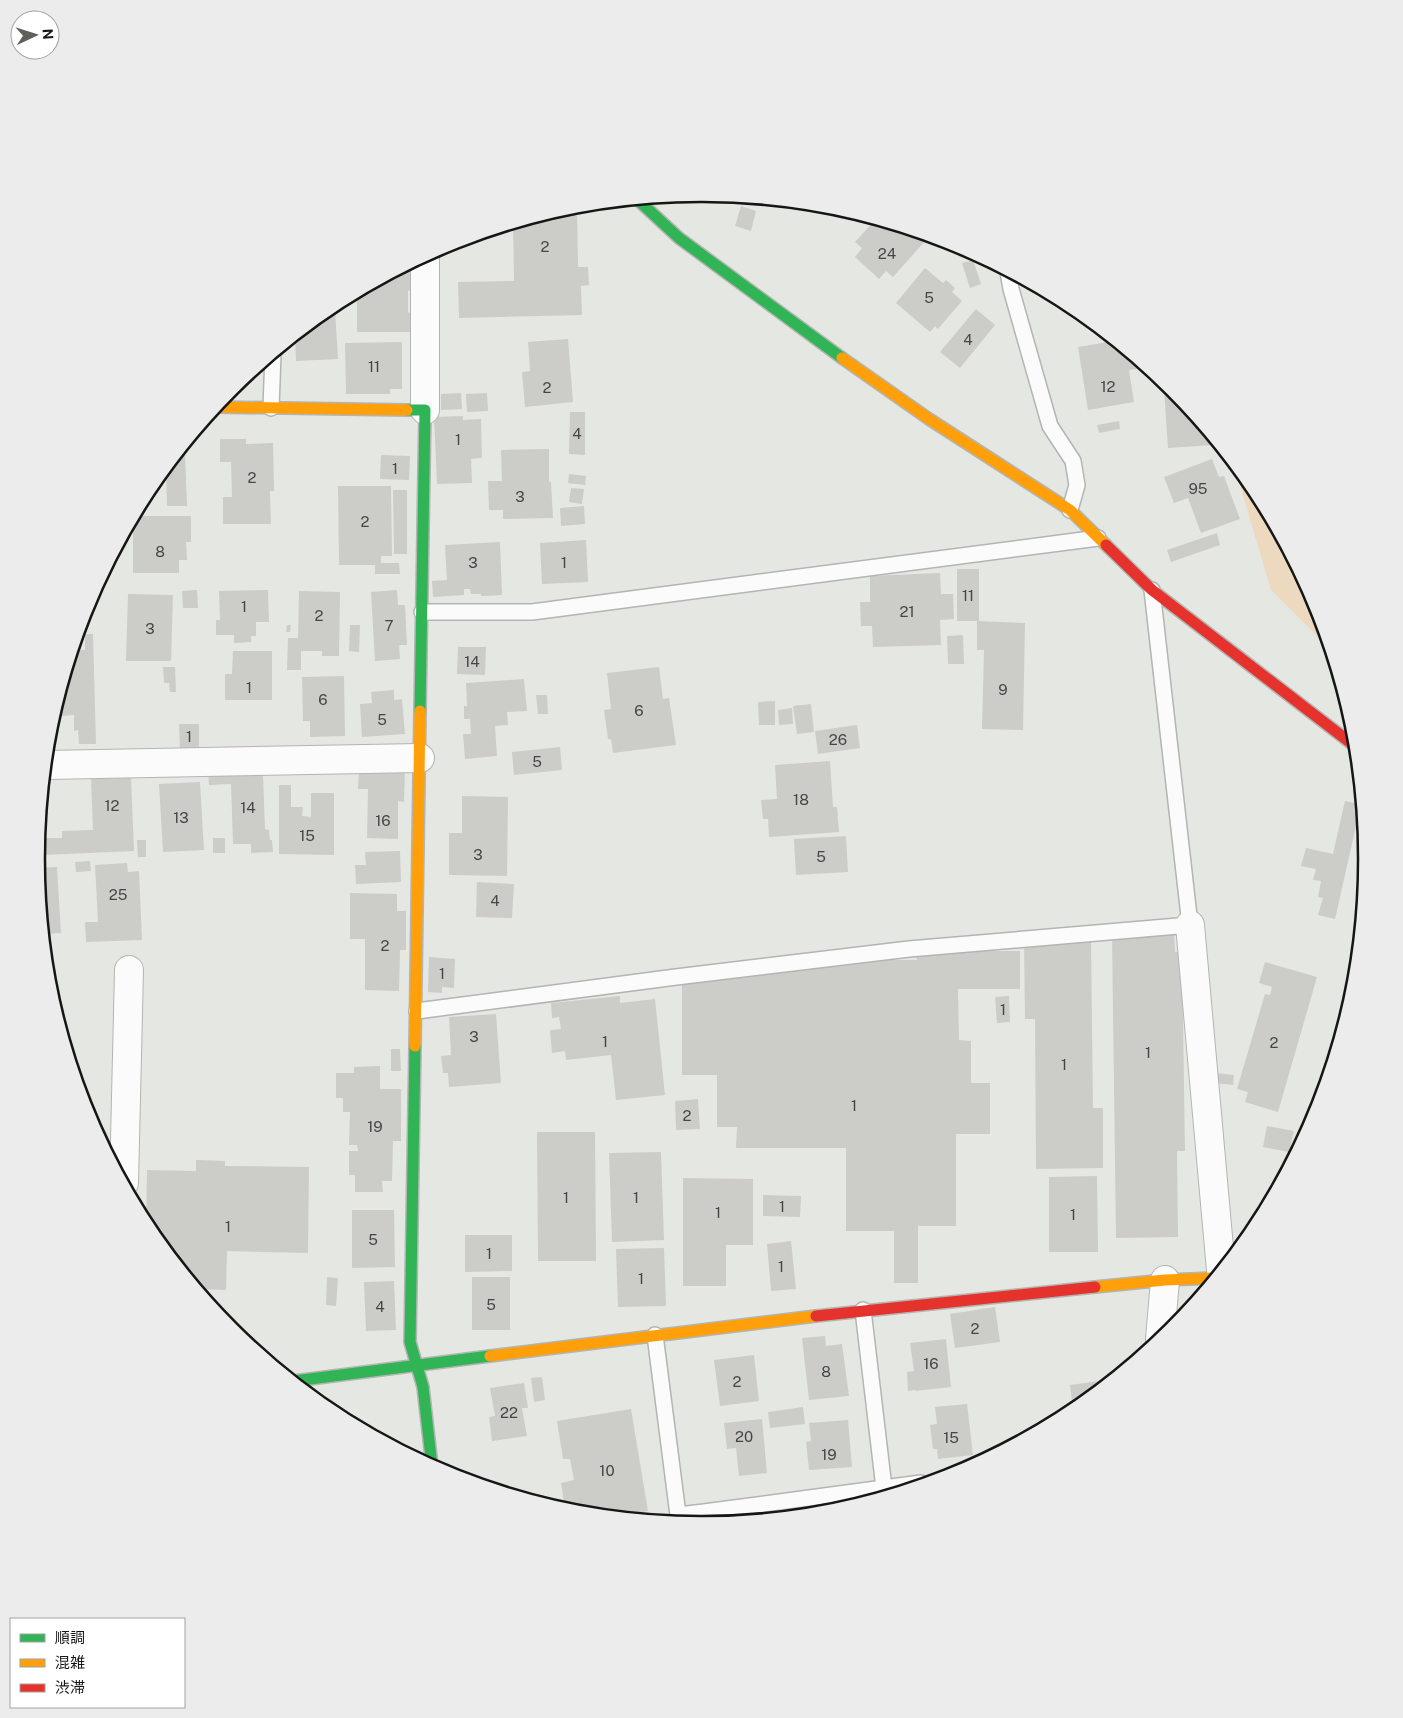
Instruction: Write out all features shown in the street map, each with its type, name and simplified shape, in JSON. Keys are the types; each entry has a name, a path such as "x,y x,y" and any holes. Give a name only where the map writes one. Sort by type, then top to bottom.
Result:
{"street":[{"path":"644,205 679,238 805,332 929,419 1070,510 1152,590 1346,739"},
{"path":"425,264 425,410 417,1011 410,1342 423,1387 431,1457"},
{"path":"225,408 425,410"},
{"path":"52,765 420,758"},
{"path":"1190,925 1220,1261"},
{"path":"124,1170 129,970"},
{"path":"302,1380 863,1310 1165,1280 1206,1278"},
{"path":"1161,1328 1165,1280"}],"lane":[{"path":"1009,279 1050,426 1073,460 1077,485 1070,510"},
{"path":"271,408 273,362"},
{"path":"422,612 532,612 1098,538"},
{"path":"417,1011 909,949 1190,925 1152,590"},
{"path":"863,1310 884,1488"},
{"path":"655,1335 678,1515"},
{"path":"722,1515 893,1487"}],"shaded area":[{"path":"1239,483 1270,531 1290,569 1319,638 1271,590"}],"building":[{"path":"741,206 756,211 751,231 735,226"},
{"path":"577,214 578,267 588,267 589,285 581,286 582,315 459,318 458,282 514,281 513,230"},
{"path":"871,225 925,241 893,277 886,271 879,279 855,257 862,248 855,242"},
{"path":"973,261 981,284 970,288 962,263"},
{"path":"925,268 943,283 946,280 955,288 952,292 962,301 938,329 935,326 930,332 896,303"},
{"path":"410,271 408,312 410,313 410,332 357,332 357,300"},
{"path":"976,309 995,325 960,368 940,352"},
{"path":"335,314 338,359 296,361 295,343"},
{"path":"568,339 573,402 525,407 522,372 530,371 528,342"},
{"path":"402,342 402,389 390,389 390,394 346,394 345,343"},
{"path":"1106,342 1138,369 1129,370 1134,402 1088,410 1078,347"},
{"path":"461,393 462,409 441,410 441,394"},
{"path":"487,393 488,411 467,412 466,394"},
{"path":"1164,393 1211,445 1168,448"},
{"path":"570,412 585,412 585,455 569,454"},
{"path":"463,416 463,420 481,419 482,458 471,459 472,483 437,484 434,417"},
{"path":"1119,421 1120,429 1099,433 1097,425"},
{"path":"220,439 246,439 246,444 273,443 274,491 270,491 271,524 223,524 223,497 232,497 231,462 220,462"},
{"path":"549,449 549,482 551,482 553,518 503,519 503,510 489,510 488,481 502,481 501,450"},
{"path":"185,454 187,506 167,506 166,480"},
{"path":"381,455 410,456 409,480 380,479"},
{"path":"1212,459 1219,477 1224,476 1240,519 1201,533 1188,498 1174,503 1164,477"},
{"path":"569,474 586,476 585,485 568,483"},
{"path":"338,486 391,486 392,556 381,556 381,563 399,563 400,574 375,574 375,565 339,565"},
{"path":"571,488 584,489 582,504 569,502"},
{"path":"393,490 407,490 407,554 394,554"},
{"path":"584,506 585,524 561,526 560,508"},
{"path":"142,516 191,516 191,542 186,542 187,560 179,560 179,573 133,573 133,531"},
{"path":"1217,533 1220,545 1171,562 1167,550"},
{"path":"586,540 588,582 542,584 540,543"},
{"path":"500,542 502,595 481,596 481,594 471,594 470,589 464,589 464,595 433,597 432,581 447,580 445,545"},
{"path":"957,569 979,569 979,621 957,621"},
{"path":"940,573 941,594 953,594 954,619 940,620 941,645 873,647 872,626 861,626 860,602 870,602 870,576"},
{"path":"197,590 198,608 183,608 182,591"},
{"path":"268,590 269,622 256,622 256,636 251,636 251,642 234,643 234,635 216,635 216,620 220,620 219,591"},
{"path":"397,590 398,605 405,605 407,645 399,645 400,659 375,661 371,592"},
{"path":"299,591 340,592 339,656 322,656 322,651 301,651 301,670 287,670 288,638 298,638"},
{"path":"128,594 173,595 171,661 126,661"},
{"path":"977,621 1025,623 1023,730 982,729 984,650 977,650"},
{"path":"287,625 291,625 290,632 286,632"},
{"path":"350,625 360,625 359,652 349,651"},
{"path":"85,634 93,634 96,744 79,744 78,730 74,731 74,715 61,716 67,689 79,650 85,650"},
{"path":"963,635 964,664 948,664 947,636"},
{"path":"458,647 486,647 485,675 457,674"},
{"path":"233,651 272,651 272,700 225,700 225,674 232,674"},
{"path":"163,667 175,667 176,692 170,692 169,683 164,683"},
{"path":"659,667 663,699 669,698 676,745 613,753 611,739 608,739 604,710 611,709 607,673"},
{"path":"344,676 345,736 310,737 310,721 303,721 302,677"},
{"path":"524,679 527,711 507,712 508,725 495,726 497,756 465,759 463,734 471,734 470,719 464,719 464,706 467,706 466,683"},
{"path":"394,690 394,700 402,699 405,734 362,737 360,704 372,703 371,692"},
{"path":"536,695 547,695 548,714 538,714"},
{"path":"775,701 775,725 759,725 758,702"},
{"path":"811,704 814,732 797,734 793,706"},
{"path":"792,708 793,724 779,725 778,710"},
{"path":"179,724 199,724 199,748 180,749"},
{"path":"857,725 860,748 818,754 815,731"},
{"path":"560,747 562,770 514,775 512,752"},
{"path":"830,761 833,807 837,807 839,832 769,837 768,819 763,819 761,800 777,799 775,765"},
{"path":"230,771 230,776 263,775 265,829 269,830 273,852 251,853 251,844 233,844 231,784 209,785 208,772"},
{"path":"359,771 405,772 404,802 398,801 398,839 367,838 368,789 358,789"},
{"path":"131,778 134,851 45,855 45,838 62,838 62,831 93,830 91,779"},
{"path":"200,782 204,850 163,852 159,784"},
{"path":"279,785 291,785 291,807 303,807 302,816 311,817 311,793 334,793 334,855 279,854"},
{"path":"462,796 508,797 507,876 449,875 449,833 462,833"},
{"path":"1345,801 1355,803 1357,821 1335,919 1318,915 1323,898 1318,897 1321,881 1313,880 1316,869 1301,866 1306,848 1333,854"},
{"path":"846,836 848,872 796,875 794,839"},
{"path":"213,838 225,838 225,853 213,853"},
{"path":"137,840 146,840 146,857 138,857"},
{"path":"400,851 401,882 356,884 355,865 366,865 365,852"},
{"path":"90,861 91,871 76,872 75,862"},
{"path":"127,863 128,872 139,871 142,940 86,942 85,922 98,922 95,865"},
{"path":"57,867 61,933 50,934 46,902 45,868"},
{"path":"477,882 514,884 512,918 476,917"},
{"path":"350,893 397,894 397,911 406,911 406,950 400,950 399,991 365,990 365,939 350,939"},
{"path":"1112,934 1174,934 1175,952 1182,952 1185,1151 1177,1151 1178,1237 1116,1238"},
{"path":"1024,941 1091,941 1093,1108 1103,1108 1103,1168 1036,1169 1035,1019 1025,1019"},
{"path":"917,951 1020,951 1020,989 958,989 959,1040 971,1041 971,1083 990,1083 990,1134 956,1134 956,1226 918,1226 918,1283 894,1283 894,1231 846,1231 846,1148 736,1148 737,1127 717,1127 717,1075 682,1075 682,983 884,960 917,960"},
{"path":"429,957 455,959 454,988 442,987 442,993 428,992"},
{"path":"1265,962 1317,977 1278,1112 1245,1102 1248,1092 1237,1089 1265,994 1270,995 1272,987 1259,983"},
{"path":"620,996 620,1003 655,999 665,1095 616,1100 611,1055 566,1060 565,1051 552,1053 550,1030 561,1029 559,1017 552,1018 551,1003"},
{"path":"1009,996 1010,1022 997,1023 995,997"},
{"path":"496,1014 501,1083 449,1087 448,1073 443,1073 441,1056 451,1055 449,1017"},
{"path":"391,1049 400,1049 401,1071 391,1071"},
{"path":"380,1066 380,1089 401,1089 401,1141 393,1141 392,1181 382,1181 383,1192 355,1192 355,1175 349,1175 349,1151 358,1151 357,1145 349,1145 350,1112 343,1112 343,1098 336,1098 336,1073 354,1073 354,1067"},
{"path":"1215,1073 1234,1075 1233,1085 1214,1083"},
{"path":"698,1099 700,1129 676,1130 675,1101"},
{"path":"1267,1126 1294,1131 1288,1152 1263,1147"},
{"path":"537,1132 595,1132 596,1261 538,1261"},
{"path":"661,1152 664,1240 612,1242 609,1153"},
{"path":"196,1160 225,1161 225,1166 309,1167 308,1253 227,1251 226,1290 206,1289 181,1259 146,1208 147,1170 196,1171"},
{"path":"1097,1176 1098,1252 1049,1252 1049,1177"},
{"path":"683,1178 753,1179 753,1245 726,1245 726,1286 683,1286"},
{"path":"763,1195 801,1196 800,1217 763,1216"},
{"path":"352,1210 394,1210 395,1267 352,1268"},
{"path":"465,1235 512,1235 512,1271 465,1272"},
{"path":"791,1241 796,1289 771,1291 767,1244"},
{"path":"664,1248 666,1306 618,1307 616,1249"},
{"path":"327,1277 338,1278 336,1306 326,1305"},
{"path":"472,1277 510,1277 510,1330 472,1330"},
{"path":"394,1281 396,1330 366,1331 364,1282"},
{"path":"995,1307 1000,1342 955,1348 950,1314"},
{"path":"825,1336 826,1346 842,1344 849,1396 809,1400 802,1338"},
{"path":"946,1339 951,1387 908,1391 907,1372 914,1371 910,1343"},
{"path":"754,1355 759,1401 720,1406 714,1360"},
{"path":"542,1377 545,1400 534,1402 531,1378"},
{"path":"1100,1381 1072,1401 1070,1385"},
{"path":"524,1383 528,1408 522,1408 527,1436 492,1441 489,1417 495,1416 490,1388"},
{"path":"967,1404 973,1455 938,1459 937,1449 933,1449 930,1425 937,1424 935,1407"},
{"path":"803,1407 805,1424 770,1428 768,1412"},
{"path":"631,1409 648,1511 641,1512 616,1510 564,1501 561,1483 574,1480 570,1459 563,1459 557,1421"},
{"path":"762,1419 767,1473 739,1476 736,1448 727,1449 724,1423"},
{"path":"848,1420 852,1467 809,1470 806,1442 811,1441 809,1423"}],"traffic: fast":[{"path":"644,205 679,238 842,358"},
{"path":"407,410 425,410 420,711"},
{"path":"415,1046 410,1342 423,1387 431,1457"},
{"path":"302,1380 490,1356"}],"traffic: slow":[{"path":"842,358 929,419 1070,510 1106,545"},
{"path":"226,407 407,410"},
{"path":"415,1046 420,711"},
{"path":"1095,1287 1165,1280 1206,1278"},
{"path":"490,1356 816,1316"}],"traffic: jam":[{"path":"1106,545 1152,590 1346,740"},
{"path":"816,1316 1095,1287"}]}
